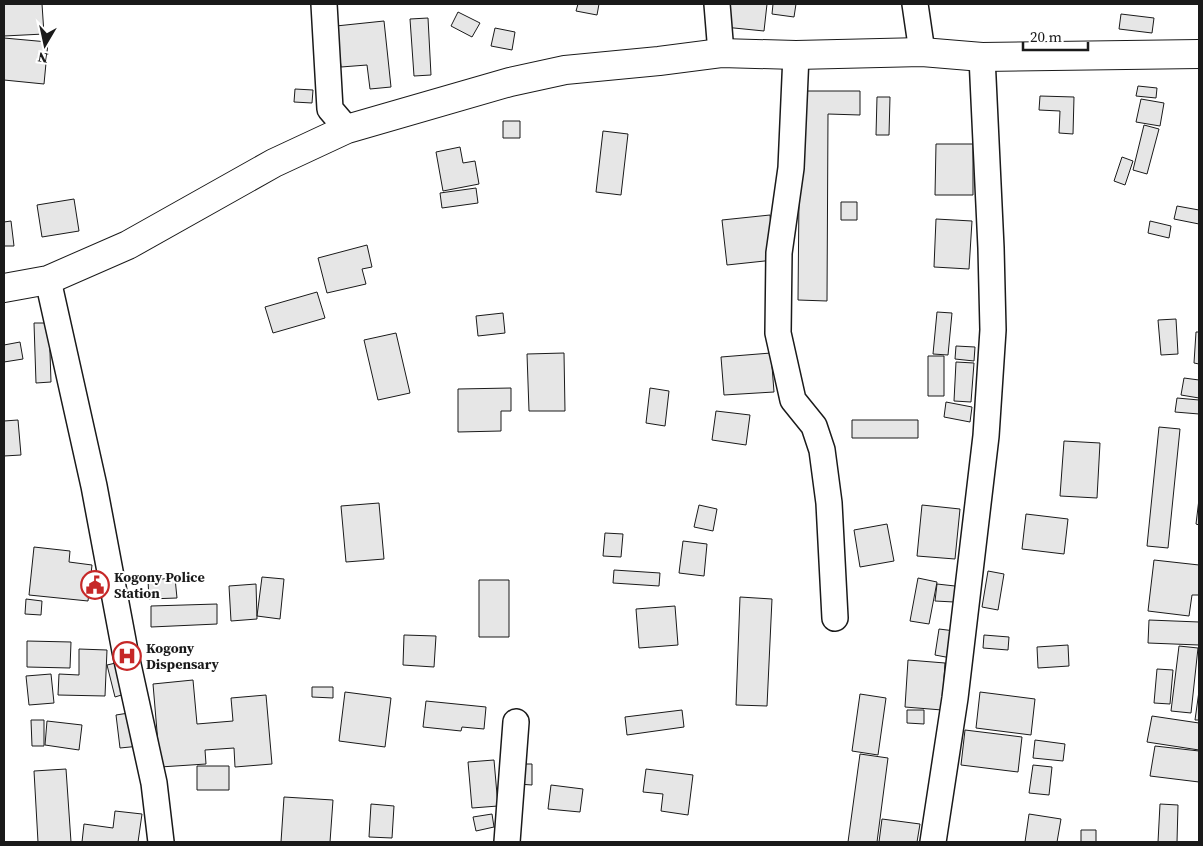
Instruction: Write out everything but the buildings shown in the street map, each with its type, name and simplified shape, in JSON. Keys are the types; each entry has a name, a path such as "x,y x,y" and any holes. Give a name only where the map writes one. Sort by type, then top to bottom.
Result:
{"main road":[{"path":"4,288 48,280 128,245 274,163 347,129 510,82 565,70 721,53 796,55 922,52 982,57 1199,54"}],"street":[{"path":"324,4 330,109 347,129"},
{"path":"717,4 721,53"},
{"path":"915,4 922,52"},
{"path":"796,55 791,168 779,252 778,333 793,400 814,426 822,450 828,503 835,618"},
{"path":"934,842 955,698 986,436 991,368 993,330 991,248 982,57"},
{"path":"48,280 94,486 124,651 154,783 161,842"},
{"path":"507,842 516,722"}],"place":[{"name":"Kogony Police Station","path":"95,585"},
{"name":"Kogony Dispensary","path":"127,656"}]}
